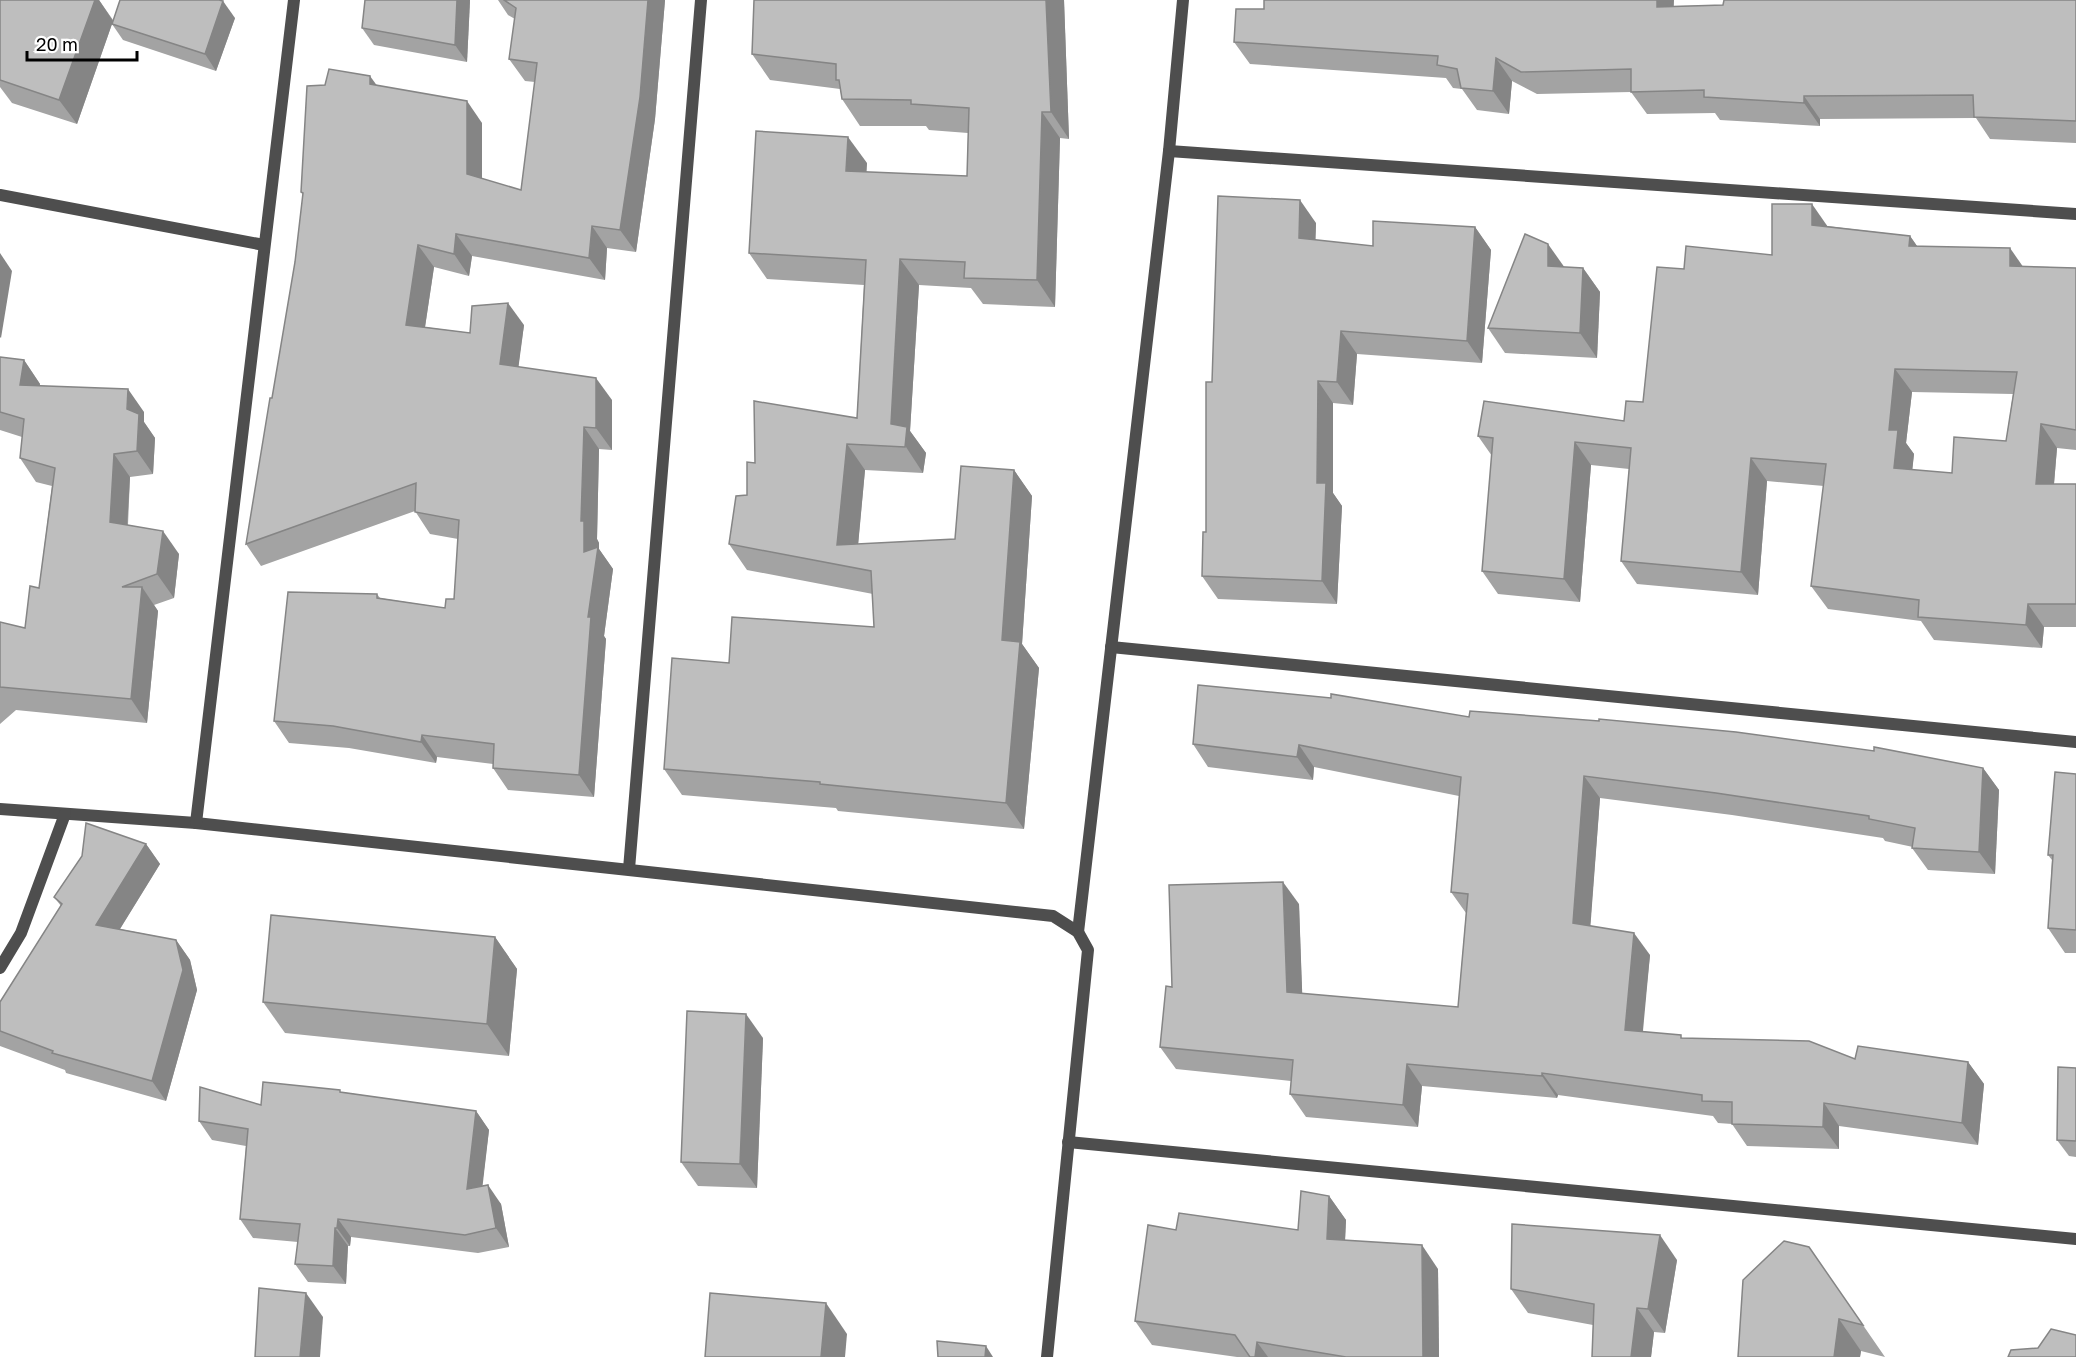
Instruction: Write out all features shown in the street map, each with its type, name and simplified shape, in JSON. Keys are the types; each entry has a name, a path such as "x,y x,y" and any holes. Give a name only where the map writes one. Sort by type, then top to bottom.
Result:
{"street":[{"path":"196,823 294,0"},
{"path":"629,869 701,0"},
{"path":"1078,932 1169,151 1184,0"},
{"path":"1169,151 2076,214"},
{"path":"0,195 264,244"},
{"path":"1111,647 2076,742"},
{"path":"0,809 196,823 1053,916 1078,932 1088,950 1047,1357"},
{"path":"0,968 21,933 65,814"},
{"path":"1068,1142 2076,1239"}],"building":[{"path":"0,0 95,0 59,100 0,80"},
{"path":"120,0 223,1 205,54 112,24"},
{"path":"365,0 457,0 455,45 362,28"},
{"path":"504,0 648,0 640,97 620,230 592,226 589,258 456,234 454,254 418,245 406,325 470,333 472,306 508,303 500,364 596,378 596,428 584,427 581,521 584,521 584,552 598,547 588,617 591,617 579,775 493,768 494,744 422,735 421,742 333,726 274,721 288,592 377,594 377,598 445,608 446,599 454,599 459,520 415,512 416,483 246,544 295,262 303,193 301,192 307,86 325,85 329,69 370,76 370,84 467,101 467,174 521,190 537,63 509,59 516,8"},
{"path":"754,0 1046,0 1051,112 1042,112 1037,280 964,278 965,262 900,259 891,424 907,427 905,447 847,444 837,545 955,539 961,466 1014,470 1002,640 1020,642 1006,803 820,784 820,782 664,769 672,658 729,663 732,617 874,627 871,571 729,544 736,496 747,495 747,462 755,463 754,401 857,418 866,260 749,253 756,131 848,137 846,171 967,176 969,108 911,104 911,100 842,99 839,80 836,80 836,64 752,54"},
{"path":"1264,0 1657,0 1657,7 1723,5 1724,0 2076,0 2076,121 1974,117 1973,95 1804,96 1804,103 1704,97 1704,90 1631,92 1631,69 1521,72 1496,58 1493,91 1461,88 1457,69 1437,65 1438,56 1234,42 1236,9 1264,9"},
{"path":"1218,196 1300,200 1299,238 1373,246 1373,221 1475,227 1467,341 1341,331 1337,382 1318,381 1317,483 1326,483 1322,581 1202,576 1203,532 1206,532 1206,382 1212,382"},
{"path":"1772,204 1812,204 1812,225 1910,236 1909,246 2010,248 2010,266 2076,268 2076,430 2041,424 2036,484 2076,484 2076,604 2028,604 2026,625 1918,617 1919,600 1811,586 1826,464 1751,458 1741,572 1621,561 1631,448 1575,442 1564,579 1482,571 1493,438 1478,436 1484,401 1624,421 1626,401 1643,402 1657,267 1684,269 1686,246 1772,255","holes":["1895,369 2017,372 2006,441 1954,437 1952,473 1894,468 1898,430 1889,430"]},
{"path":"1525,234 1548,244 1548,266 1583,268 1580,333 1488,328"},
{"path":"0,357 24,360 20,385 128,389 127,409 139,414 137,451 114,454 110,522 163,531 157,574 122,587 142,587 131,699 0,687 0,622 25,628 30,586 39,588 55,468 20,458 24,419 0,412"},
{"path":"1198,685 1331,698 1331,694 1469,717 1470,711 1599,721 1599,719 1736,732 1874,751 1874,747 1983,768 1979,852 1912,848 1915,828 1869,819 1869,816 1584,776 1573,923 1634,933 1625,1030 1681,1035 1681,1038 1809,1041 1855,1059 1858,1046 1968,1062 1962,1123 1824,1103 1823,1127 1732,1124 1732,1102 1702,1101 1702,1095 1542,1073 1542,1076 1407,1064 1403,1105 1290,1094 1293,1060 1160,1047 1166,986 1172,987 1169,885 1283,882 1287,992 1458,1007 1468,894 1451,892 1461,777 1299,745 1297,757 1193,744"},
{"path":"2055,772 2076,774 2076,930 2048,928 2053,855 2048,855"},
{"path":"86,823 146,844 96,925 176,940 183,970 152,1081 52,1053 53,1051 0,1031 0,1002 62,904 54,897 82,856"},
{"path":"271,915 495,937 487,1024 263,1002"},
{"path":"687,1011 746,1014 740,1164 681,1162"},
{"path":"2058,1067 2076,1068 2076,1141 2057,1140"},
{"path":"263,1082 340,1090 340,1092 476,1111 467,1189 488,1185 496,1228 465,1235 338,1219 337,1228 335,1228 333,1266 295,1264 300,1224 240,1219 248,1129 199,1121 200,1087 261,1105"},
{"path":"1301,1191 1329,1196 1327,1239 1422,1245 1423,1357 1346,1357 1257,1342 1255,1357 1250,1357 1235,1335 1135,1321 1148,1225 1176,1230 1179,1213 1298,1230"},
{"path":"1512,1224 1660,1235 1648,1309 1637,1308 1631,1357 1592,1357 1594,1304 1511,1289"},
{"path":"1784,1241 1809,1247 1863,1325 1839,1319 1834,1357 1738,1357 1743,1280"},
{"path":"259,1288 306,1293 300,1357 255,1357"},
{"path":"710,1293 826,1303 821,1357 705,1357"},
{"path":"2051,1329 2076,1335 2076,1357 2008,1357 2011,1350 2038,1348"},
{"path":"937,1341 986,1346 985,1357 938,1357"}]}
